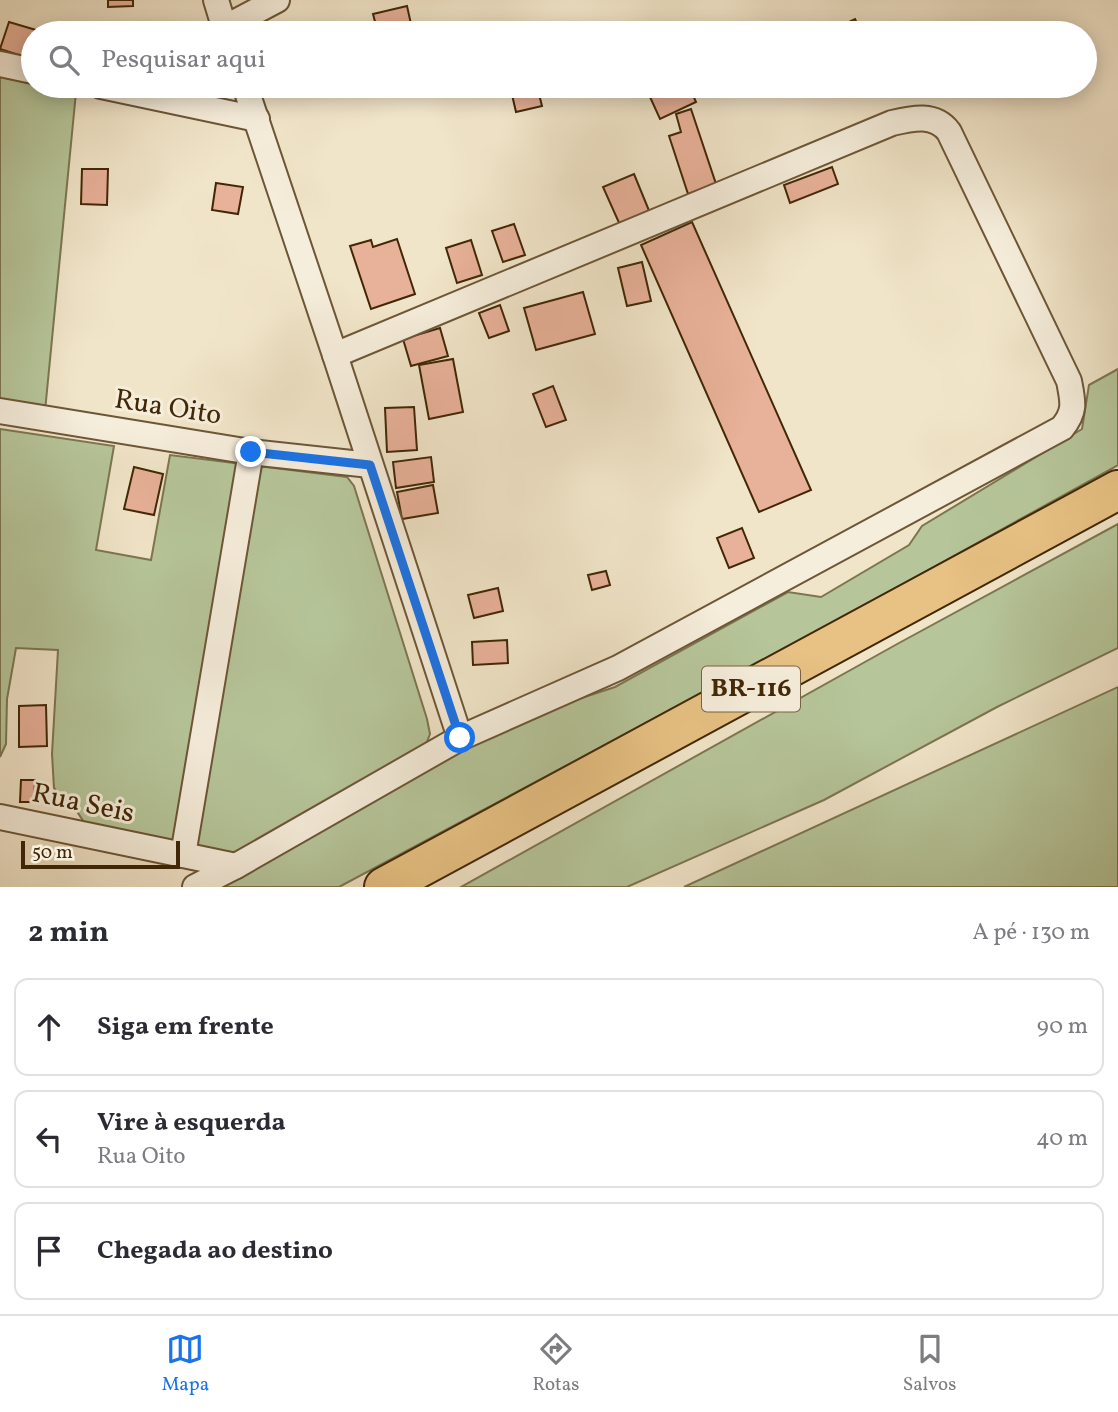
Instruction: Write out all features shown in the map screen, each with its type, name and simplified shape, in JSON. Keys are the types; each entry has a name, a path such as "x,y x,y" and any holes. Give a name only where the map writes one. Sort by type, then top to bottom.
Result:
{"highway":[{"name":"BR-116","path":"384,887 1118,490"}],"street":[{"path":"216,0 222,21"},
{"path":"242,21 277,0"},
{"path":"0,64 21,68"},
{"path":"158,98 257,119"},
{"path":"249,98 460,738"},
{"path":"195,887 460,738 618,668 1062,428 1071,417 1069,381 949,132 934,120 919,118 892,123 335,355"},
{"name":"Rua Oito","path":"0,411 251,452 370,465"},
{"path":"183,855 251,452"},
{"name":"Rua Seis","path":"0,817 236,866"}],"green space":[{"path":"0,77 21,81 21,98 75,98 45,411 0,404"},
{"path":"1118,369 1118,465 820,630 339,887 215,887 490,734 551,708 615,687 788,592 821,597 909,545 922,526 1082,429 1089,385"},
{"path":"0,429 114,446 96,550 151,560 170,455 347,477 354,486 427,719 430,734 423,752 228,857 91,833 76,810 54,788 52,754 58,650 16,648 7,699 6,744 0,757"},
{"path":"1118,524 1118,648 997,707 824,800 627,887 461,887 899,643"},
{"path":"1118,687 1118,887 684,887"}],"building":[{"path":"108,0 133,0 133,6 108,7"},
{"path":"407,6 410,21 375,21 373,14"},
{"path":"9,22 21,26 21,56 0,49"},
{"path":"513,98 540,98 542,106 516,112"},
{"path":"650,98 694,98 696,102 660,119"},
{"path":"691,109 716,184 688,194 669,136 681,132 676,114"},
{"path":"832,167 838,184 790,203 784,185"},
{"path":"82,169 108,169 107,205 81,204"},
{"path":"634,174 650,213 620,225 603,187"},
{"path":"216,183 243,187 238,214 212,210"},
{"path":"692,222 811,490 759,512 641,245"},
{"path":"514,224 525,255 503,262 492,231"},
{"path":"397,239 415,294 371,309 350,246 371,240 373,247"},
{"path":"471,240 482,275 457,283 446,248"},
{"path":"642,262 651,301 627,306 618,268"},
{"path":"583,292 595,334 536,350 524,308"},
{"path":"500,305 509,331 489,338 479,313"},
{"path":"440,328 448,356 411,366 403,339"},
{"path":"453,359 463,412 429,419 419,365"},
{"path":"553,386 566,420 546,427 533,394"},
{"path":"414,407 417,450 387,452 385,408"},
{"path":"431,457 434,482 396,488 393,462"},
{"path":"134,467 163,474 154,515 124,509"},
{"path":"433,485 438,513 402,519 397,492"},
{"path":"742,528 754,558 729,568 717,538"},
{"path":"606,571 610,585 592,590 588,575"},
{"path":"498,588 503,611 474,618 468,595"},
{"path":"507,640 508,663 473,665 472,642"},
{"path":"46,705 47,746 19,747 19,706"},
{"path":"21,780 35,780 34,802 20,802"}],"route":[{"path":"251,452 370,465 460,738"}]}
